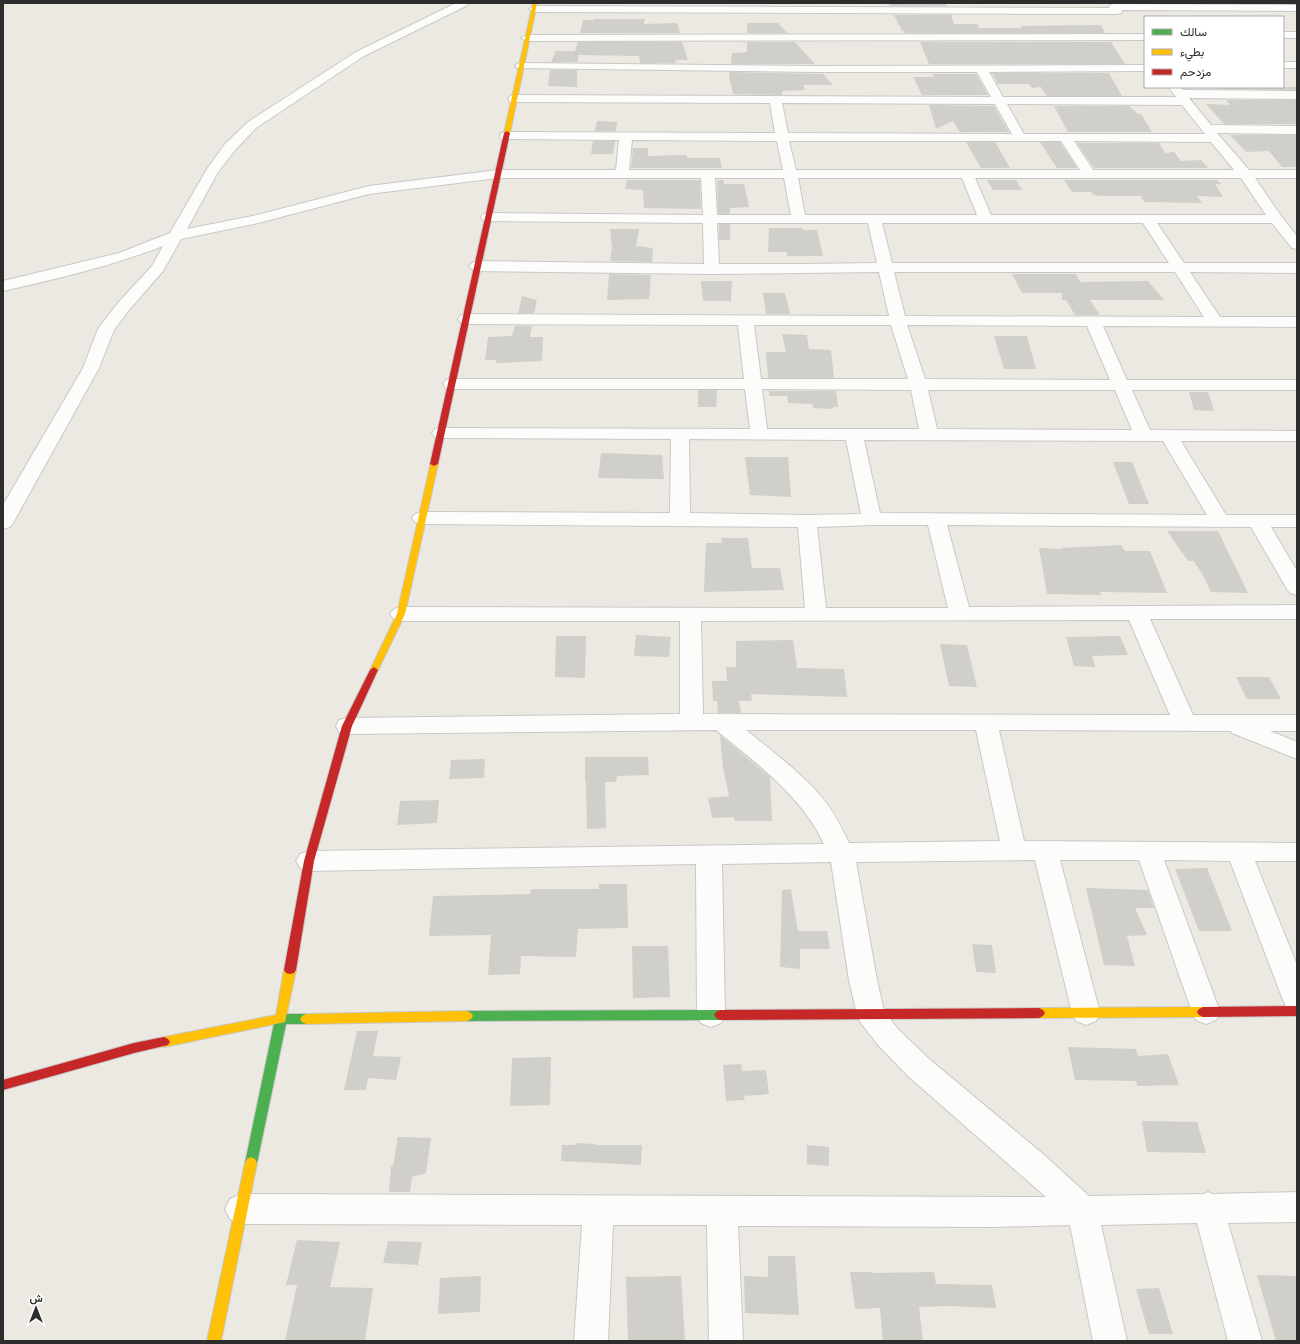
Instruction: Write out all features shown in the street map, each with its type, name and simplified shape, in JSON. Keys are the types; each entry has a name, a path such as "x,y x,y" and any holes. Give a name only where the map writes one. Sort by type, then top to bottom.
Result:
{"street":[{"path":"3,523 91,368 106,329 158,268 212,172 230,147 252,125 306,88 360,54 464,3"},
{"path":"214,1341 281,1019 309,861 347,726 401,614 534,6 955,7 1118,13 1297,8"},
{"path":"721,6 726,37"},
{"path":"955,7 967,38"},
{"path":"1257,8 1264,16"},
{"path":"1118,13 1133,37"},
{"path":"1284,35 1297,35"},
{"path":"761,37 766,60"},
{"path":"886,37 896,68"},
{"path":"950,37 965,69"},
{"path":"527,38 1133,37 1143,42"},
{"path":"610,67 613,38"},
{"path":"521,66 610,67 766,60 815,69 1144,68"},
{"path":"1284,65 1297,65"},
{"path":"815,69 823,100"},
{"path":"982,69 1020,137"},
{"path":"514,99 1001,101 1180,94 1297,95"},
{"path":"1180,94 1210,134 1245,174 1276,219 1297,245"},
{"path":"776,100 781,136 791,174 799,219"},
{"path":"506,136 1065,137 1210,134 1297,130"},
{"path":"622,174 626,136"},
{"path":"1065,137 1089,174"},
{"path":"3,286 124,256 176,236 258,219 369,190 498,174 1297,174"},
{"path":"708,174 712,269"},
{"path":"967,174 986,219"},
{"path":"488,217 710,219 1276,219"},
{"path":"874,219 884,267 898,320 918,384 929,434"},
{"path":"1147,219 1215,322"},
{"path":"477,266 712,269 884,267 1297,268"},
{"path":"466,319 1297,322"},
{"path":"745,320 759,433"},
{"path":"1093,321 1143,436"},
{"path":"452,384 1297,385"},
{"path":"441,433 1297,436"},
{"path":"680,434 680,519"},
{"path":"854,434 872,519"},
{"path":"1169,436 1220,521"},
{"path":"422,518 806,521 872,519 1297,521"},
{"path":"936,520 960,613"},
{"path":"806,521 816,614"},
{"path":"1258,521 1297,589"},
{"path":"401,614 1297,612"},
{"path":"1137,613 1185,723"},
{"path":"690,614 692,722"},
{"path":"347,726 692,722 1297,723"},
{"path":"721,722 763,757 814,806 828,825 842,854 863,980 871,1015 888,1037 918,1067 1032,1164 1082,1210 1110,1341"},
{"path":"986,722 1014,850"},
{"path":"1232,723 1297,751"},
{"path":"309,861 842,854 1014,850 1297,852"},
{"path":"1045,850 1086,1013"},
{"path":"1148,851 1206,1012"},
{"path":"1239,852 1297,1000"},
{"path":"708,855 711,1015"},
{"path":"3,1085 134,1048 281,1019 1297,1011"},
{"path":"241,1209 993,1212 1297,1206"},
{"path":"1208,1207 1244,1341"},
{"path":"591,1341 598,1211"},
{"path":"722,1211 726,1341"}],"building":[{"path":"888,3 945,3 947,6 890,6"},
{"path":"894,15 951,15 954,24 977,24 979,28 1101,25 1105,33 905,33 905,31 902,31"},
{"path":"645,19 644,24 677,23 680,33 580,33 583,20"},
{"path":"747,23 778,23 787,33 747,33"},
{"path":"578,42 682,42 688,60 675,60 676,63 640,63 639,56 578,55 578,62 551,62 556,51 575,51"},
{"path":"747,42 795,42 815,64 731,64 732,53 747,52"},
{"path":"920,42 1111,42 1125,64 929,64"},
{"path":"550,70 577,70 577,87 548,86"},
{"path":"730,72 823,74 833,85 803,85 805,90 782,91 782,95 733,94 729,77"},
{"path":"992,73 1109,73 1122,96 1047,96 1041,87 1032,88 1029,84 998,84"},
{"path":"933,74 976,74 988,95 922,95 913,77 934,77"},
{"path":"1297,87 1297,90 1217,88"},
{"path":"1226,100 1297,100 1297,124 1224,124 1206,104 1230,105"},
{"path":"929,105 994,106 1009,132 960,132 953,121 936,129"},
{"path":"1054,106 1129,106 1138,114 1141,114 1152,132 1068,132"},
{"path":"597,121 617,122 616,131 595,131"},
{"path":"1230,135 1297,135 1297,167 1282,167 1269,151 1246,152"},
{"path":"593,141 615,141 613,154 591,154"},
{"path":"966,142 995,142 1010,168 981,168"},
{"path":"1040,142 1060,142 1077,168 1057,168"},
{"path":"1077,143 1159,143 1165,153 1174,152 1181,161 1201,160 1208,168 1094,168"},
{"path":"633,148 648,148 648,156 687,155 687,158 720,158 722,168 631,168"},
{"path":"627,180 700,180 701,209 644,208 643,190 625,189"},
{"path":"717,180 723,180 724,184 744,184 749,207 730,208 730,214 718,214"},
{"path":"987,180 1016,180 1022,190 993,190"},
{"path":"1064,180 1217,180 1221,184 1215,184 1223,197 1197,196 1202,203 1144,202 1141,196 1104,196 1093,195 1091,192 1072,192"},
{"path":"719,224 730,224 730,240 719,240"},
{"path":"769,228 802,228 803,230 817,230 823,256 787,256 787,252 768,252"},
{"path":"610,229 639,229 636,246 653,248 652,262 610,261 612,247"},
{"path":"609,274 651,275 649,299 607,300"},
{"path":"1012,274 1076,274 1080,282 1148,281 1164,300 1090,300 1100,315 1075,315 1066,300 1062,300 1062,293 1022,293"},
{"path":"701,281 732,281 731,301 703,301"},
{"path":"763,293 785,293 790,314 766,314"},
{"path":"522,296 537,300 534,313 518,313"},
{"path":"515,326 532,326 530,337 543,337 542,361 496,363 496,360 485,360 488,337 512,336"},
{"path":"782,334 807,335 809,349 831,350 834,378 768,378 766,352 786,352"},
{"path":"994,336 1027,336 1036,369 1004,369"},
{"path":"698,390 717,390 716,407 698,407"},
{"path":"769,391 836,391 838,407 833,407 833,409 813,408 813,404 788,403 787,396 769,396"},
{"path":"1189,392 1208,392 1214,411 1194,410"},
{"path":"601,453 662,455 664,479 598,478"},
{"path":"745,457 788,457 791,497 750,495"},
{"path":"1113,462 1132,462 1149,504 1129,504"},
{"path":"1167,531 1218,531 1248,593 1211,592 1194,561 1188,561"},
{"path":"721,538 748,538 752,568 780,568 784,590 704,592 706,543 722,543"},
{"path":"1121,545 1125,551 1150,551 1167,593 1100,592 1101,595 1047,594 1039,548 1061,549"},
{"path":"636,635 671,637 669,657 634,656"},
{"path":"556,636 586,636 585,678 555,677"},
{"path":"1120,636 1128,655 1092,656 1095,667 1074,666 1066,637"},
{"path":"793,640 797,668 844,669 847,697 751,694 752,701 739,701 741,713 718,713 717,701 713,701 712,681 727,681 726,667 736,667 736,641"},
{"path":"940,644 967,645 977,687 949,686"},
{"path":"1236,677 1269,677 1281,699 1247,699"},
{"path":"720,735 770,777 772,821 735,821 734,817 712,818 708,798 729,796 723,768"},
{"path":"585,757 648,757 649,775 617,776 616,782 605,782 606,828 587,829"},
{"path":"485,759 484,778 449,779 451,760"},
{"path":"439,800 437,823 397,825 400,801"},
{"path":"1207,868 1232,931 1199,931 1175,869"},
{"path":"599,884 627,884 628,928 578,929 576,957 521,956 520,974 488,975 491,935 429,936 433,896 530,894 531,889 599,889"},
{"path":"1086,888 1148,890 1154,908 1135,908 1147,935 1127,936 1135,966 1104,965"},
{"path":"791,889 798,931 827,931 830,949 800,949 800,969 780,967 782,890"},
{"path":"972,944 992,945 996,973 976,972"},
{"path":"632,946 668,946 670,997 633,998"},
{"path":"357,1031 378,1031 373,1056 401,1057 396,1080 368,1078 366,1090 344,1090"},
{"path":"1068,1047 1136,1049 1138,1056 1168,1054 1179,1085 1137,1086 1136,1081 1075,1080"},
{"path":"551,1057 550,1105 510,1106 512,1058"},
{"path":"741,1064 742,1071 766,1070 769,1094 744,1096 745,1100 726,1101 723,1065"},
{"path":"1142,1121 1197,1122 1206,1153 1147,1152"},
{"path":"398,1137 431,1138 426,1173 412,1177 410,1192 389,1192 391,1166 393,1166"},
{"path":"575,1143 595,1145 642,1145 641,1165 561,1161 562,1145 575,1145"},
{"path":"807,1145 829,1147 829,1166 807,1164"},
{"path":"297,1240 340,1242 330,1287 373,1288 365,1341 285,1341 297,1285 286,1285"},
{"path":"388,1241 422,1242 418,1265 383,1263"},
{"path":"768,1256 795,1256 799,1315 745,1313 744,1276 768,1277"},
{"path":"850,1272 934,1272 936,1284 992,1285 996,1308 949,1306 919,1307 923,1341 883,1341 880,1308 855,1309"},
{"path":"1257,1275 1297,1276 1297,1341 1276,1341"},
{"path":"481,1276 480,1312 438,1314 440,1278"},
{"path":"681,1276 685,1341 628,1341 626,1277"},
{"path":"1159,1288 1173,1334 1149,1334 1136,1289"}],"traffic: fast":[{"path":"467,1016 720,1015"},
{"path":"251,1163 281,1019 306,1019"}],"traffic: slow":[{"path":"507,133 535,3"},
{"path":"374,670 401,614 434,464"},
{"path":"164,1042 281,1019 290,970"},
{"path":"1039,1013 1203,1012"},
{"path":"306,1019 467,1016"},
{"path":"214,1341 251,1163"}],"traffic: jam":[{"path":"434,464 507,133"},
{"path":"290,970 309,861 347,726 374,670"},
{"path":"1203,1012 1297,1011"},
{"path":"720,1015 1039,1013"},
{"path":"3,1085 134,1048 164,1042"}]}
